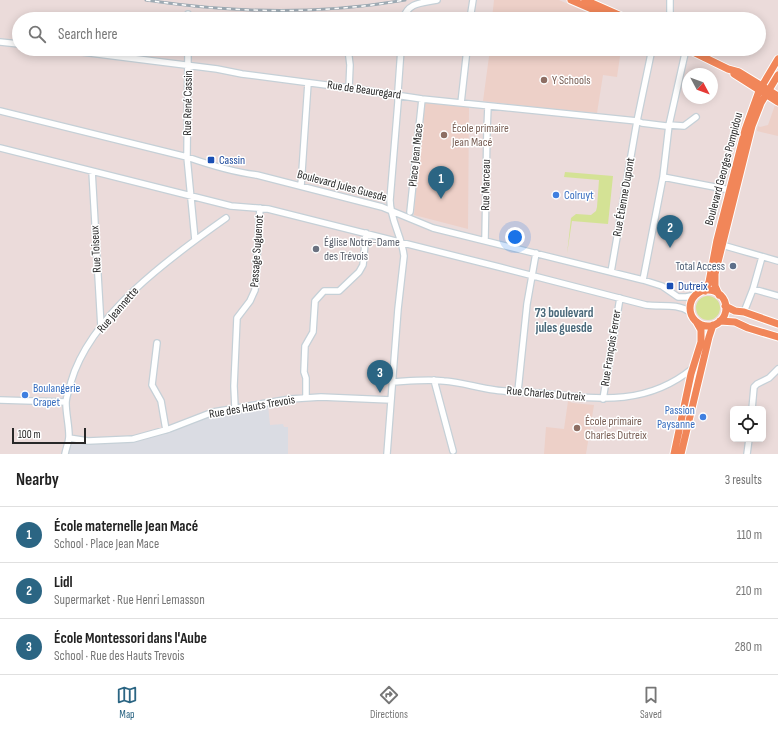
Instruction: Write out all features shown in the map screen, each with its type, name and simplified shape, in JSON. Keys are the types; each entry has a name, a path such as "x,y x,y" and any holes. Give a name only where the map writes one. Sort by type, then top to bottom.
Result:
{"main road":[{"path":"571,0 599,12"},
{"path":"585,0 612,12"},
{"path":"701,56 728,69 739,72 767,92 778,102"},
{"name":"Boulevard Georges Pompidou","path":"705,290 709,282 717,240 745,130 761,88 778,58"},
{"name":"Boulevard Georges Pompidou","path":"726,306 715,286 714,279 752,126 761,103 778,75"},
{"path":"767,92 778,96"},
{"path":"674,454 693,367 701,342 701,330 690,312 691,303 696,295 705,290 710,290 719,294"},
{"path":"697,323 704,326 713,325 720,321 723,317 726,306 735,311 744,312 778,324"},
{"path":"720,321 735,322 748,328 778,337"},
{"path":"681,454 709,336 713,325"}],"street":[{"path":"406,12 409,7 437,0"},
{"path":"471,12 473,0"},
{"path":"670,0 670,12"},
{"path":"0,42 12,43"},
{"name":"Rue de Beauregard","path":"112,56 217,69 242,74 422,99 637,121 666,126 684,126 696,117"},
{"name":"Rue René Cassin","path":"188,56 187,157 195,240"},
{"path":"349,56 349,88"},
{"name":"Place Jean Mace","path":"390,210 400,56"},
{"path":"461,103 466,56"},
{"name":"Rue Étienne Dupont","path":"611,272 637,121 651,56"},
{"path":"643,280 663,177 669,125 684,56"},
{"path":"301,186 308,83"},
{"name":"Place Jean Mace","path":"410,212 422,99"},
{"name":"Rue Marceau","path":"485,240 488,106"},
{"name":"Boulevard Jules Guesde","path":"0,111 187,157 210,166 257,175 390,210 396,214 433,228 643,280 662,286 678,297 696,295"},
{"path":"0,148 235,207 268,209 646,305 659,307 679,306 690,312"},
{"name":"Rue Toiseux","path":"92,171 101,327"},
{"path":"663,177 730,190"},
{"name":"Passage Suguenot","path":"235,408 234,386 237,318 250,301 255,290 260,208"},
{"path":"387,454 390,400 404,256 402,243 390,210"},
{"name":"Rue Jeannette","path":"65,454 69,438 66,402 72,380 82,354 101,327 147,278 195,240 226,218"},
{"path":"306,398 306,378 304,372 305,346 313,332 315,301 324,291 339,291 359,272 363,265 366,233"},
{"path":"722,246 778,262"},
{"path":"518,391 531,275 536,253"},
{"path":"744,312 753,289 762,257"},
{"path":"753,289 778,296"},
{"name":"Rue François Ferrer","path":"603,399 620,298"},
{"path":"157,343 152,386 161,401 166,430"},
{"name":"Rue Charles Dutreix","path":"392,382 434,380 454,382 495,390 603,399 630,397 666,386 681,377 693,367"},
{"path":"752,406 754,387 769,378 778,369"},
{"path":"434,380 453,451"},
{"name":"Rue des Hauts Trevois","path":"69,438 88,441 133,439 166,430 214,412 290,399 390,400"},
{"path":"0,400 66,402"},
{"path":"747,454 749,442"}],"shaded area":[{"path":"494,0 559,0 587,12 493,12"},
{"name":"Y Schools","path":"489,56 620,56 617,77 603,75 597,113 483,101"},
{"path":"424,102 469,107 468,229 414,215"},
{"path":"775,105 778,107 778,136 757,131 758,126 768,125"},
{"name":"École primaire Charles Dutreix","path":"568,401 573,403 594,405 586,454 544,454 546,427 564,429"},
{"path":"268,405 270,425 283,424 284,427 288,427 288,454 66,454 69,443 125,442 144,440 204,417"}],"green space":[{"path":"565,172 613,176 608,224 572,221 567,254 571,218 576,214 591,215 596,211 599,180 564,177"},
{"path":"708,296 717,299 720,308 717,317 708,320 699,317 696,308 699,299"}],"railway":[{"path":"146,0 211,8 243,10 308,10 373,5 405,0"}],"place":[{"name":"Y Schools","path":"544,80"},
{"name":"École primaire Jean Macé","path":"444,135"},
{"name":"Cassin","path":"211,160"},
{"name":"Colruyt","path":"556,195"},
{"name":"École maternelle Jean Macé","path":"441,199"},
{"name":"Lidl","path":"670,248"},
{"name":"Église Notre-Dame des Trévois","path":"316,249"},
{"name":"Total Access","path":"733,266"},
{"name":"Dutreix","path":"670,286"},
{"name":"École Montessori dans l'Aube","path":"380,393"},
{"name":"Boulangerie Crapet","path":"25,395"},
{"name":"Passion Paysanne","path":"703,417"},
{"name":"École primaire Charles Dutreix","path":"577,428"}],"district":[{"name":"73 boulevard jules guesde","path":"564,320"}]}
